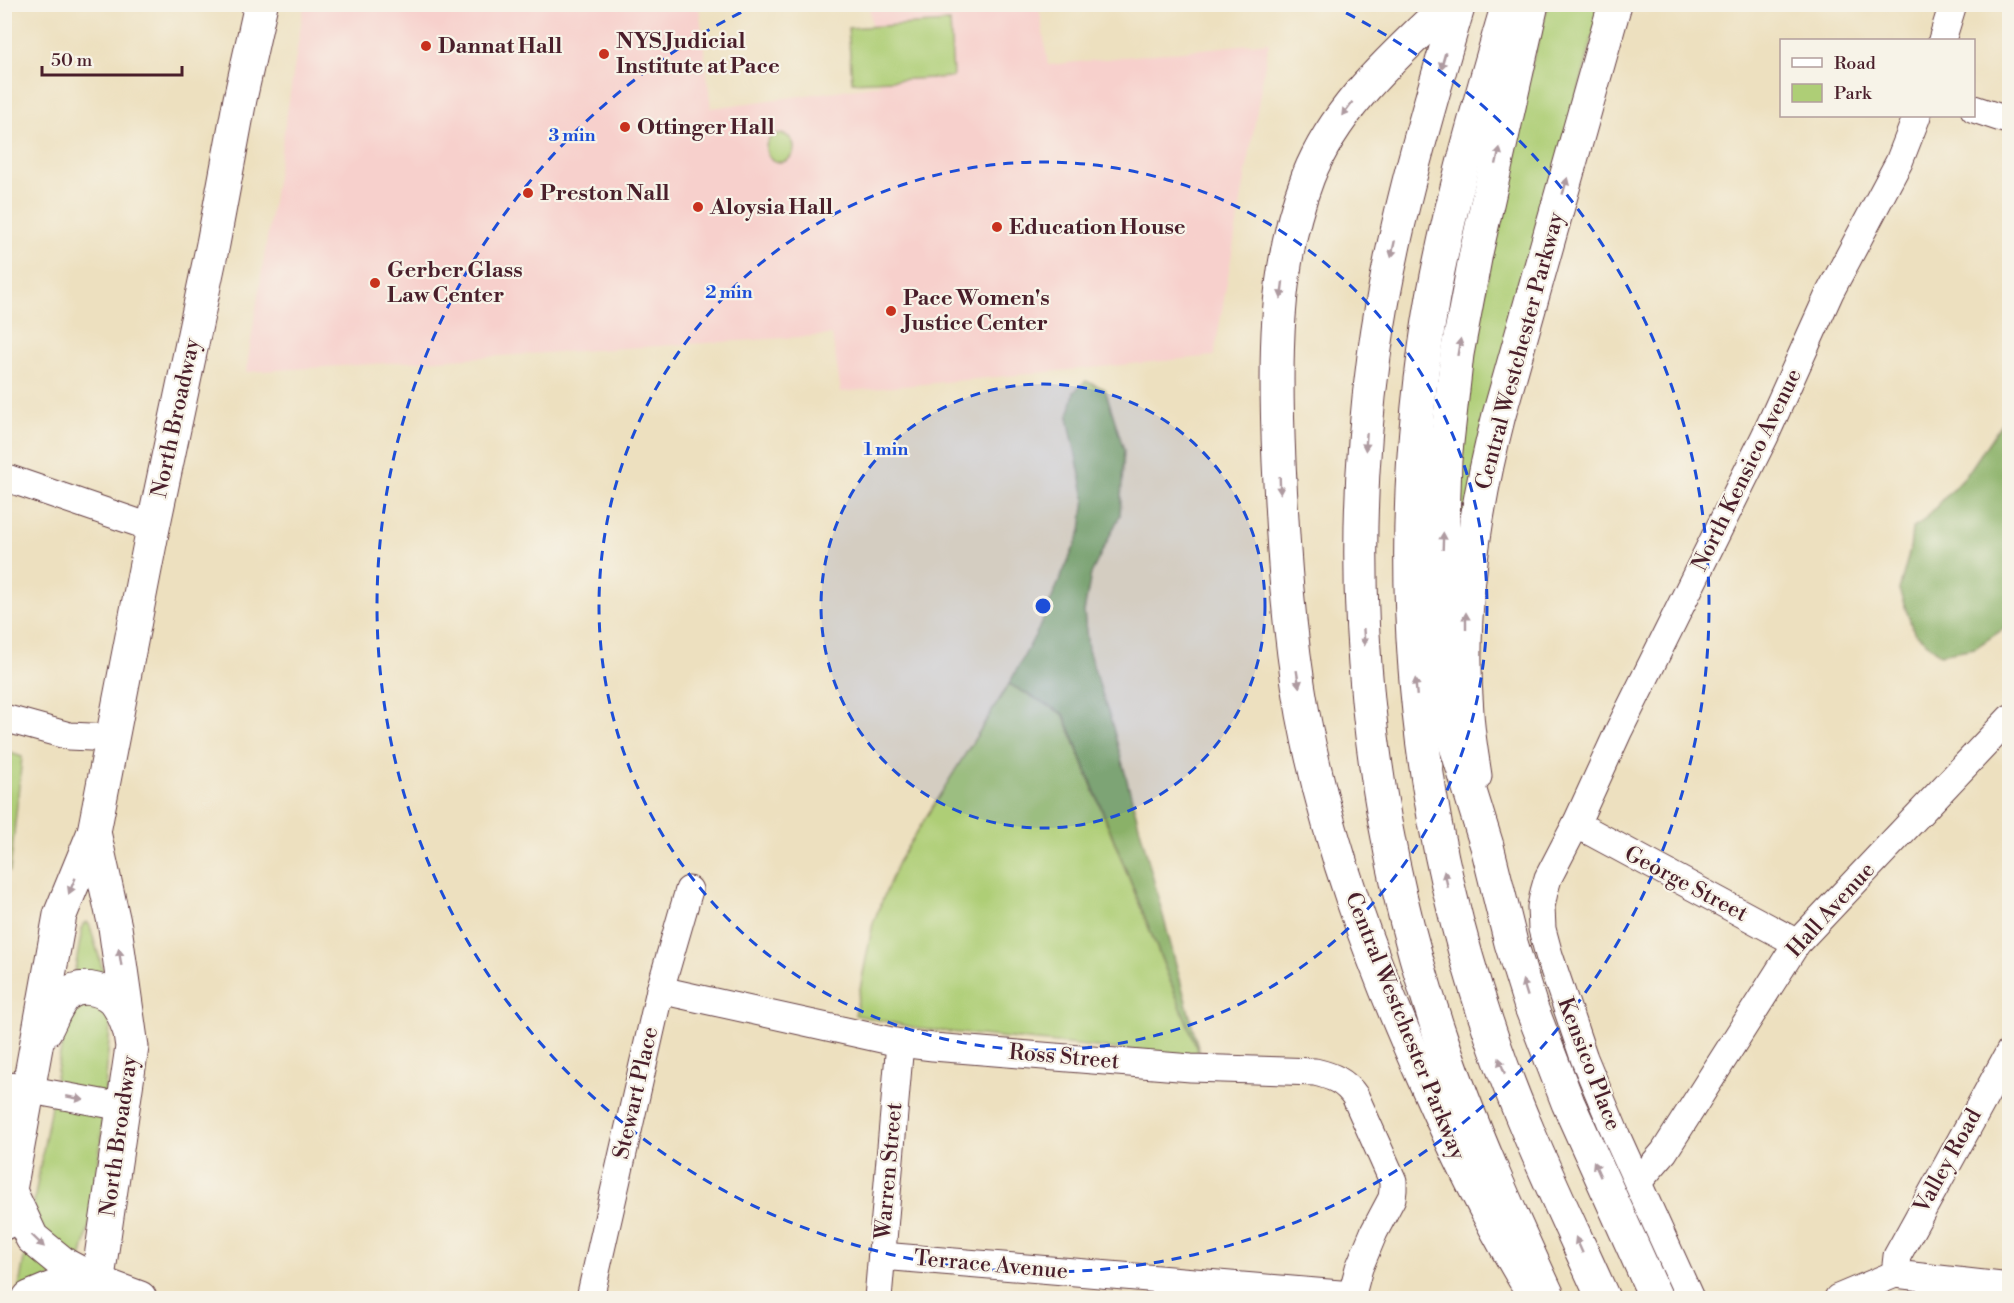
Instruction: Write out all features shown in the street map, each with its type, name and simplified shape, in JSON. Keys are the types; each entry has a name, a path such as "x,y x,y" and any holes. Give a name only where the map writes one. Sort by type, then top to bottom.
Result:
{"main road":[{"name":"North Broadway","path":"4,1224 10,1191 16,1087 34,1053 60,915 94,832 153,528 261,4"},
{"name":"Central Westchester Parkway","path":"1449,4 1385,65 1343,114 1324,144 1309,175 1289,242 1280,310 1277,402 1283,547 1293,647 1303,714 1344,879 1366,943 1474,1189 1536,1299"},
{"path":"1459,4 1416,152 1399,220 1374,357 1362,494 1363,632 1368,700 1388,837 1402,905 1417,961 1440,1037 1464,1102 1516,1228 1549,1299"},
{"path":"1508,4 1446,231 1425,352 1415,430 1411,496 1409,563 1411,629 1419,718 1435,829 1466,958 1486,1022 1510,1086 1603,1299"},
{"path":"1532,4 1476,253 1457,354 1445,460 1441,582 1445,660 1452,733 1487,846 1511,943 1531,1007 1568,1103 1656,1299"},
{"name":"Central Westchester Parkway","path":"1487,846 1475,780 1467,714 1466,612 1473,547 1484,481 1499,415 1615,4"},
{"name":"North Broadway","path":"94,832 115,927 132,1047 96,1290"},
{"path":"34,1053 60,1002 78,988 88,988 113,999 128,1025 132,1047"},
{"path":"10,1191 32,1238 96,1290"},
{"path":"29,1299 60,1285 140,1299"}],"street":[{"path":"1942,39 1953,4"},
{"path":"1975,109 2010,121"},
{"name":"North Kensico Avenue","path":"1576,824 1619,730 1765,436 1830,292 1899,162 1917,117"},
{"path":"4,477 153,528"},
{"path":"4,718 69,736 112,738"},
{"name":"Hall Avenue","path":"1638,1182 1664,1152 1797,943 2010,718"},
{"name":"George Street","path":"1576,824 1797,943"},
{"name":"Kensico Place","path":"1576,824 1548,878 1544,892 1541,907 1542,929 1548,955 1584,1058 1690,1299"},
{"name":"Stewart Place","path":"590,1299 660,990 689,890"},
{"name":"Ross Street","path":"660,990 900,1043 1191,1068 1315,1072 1328,1075 1348,1086 1355,1096 1393,1181 1392,1198 1359,1268 1352,1297"},
{"name":"Warren Street","path":"878,1299 900,1043"},
{"name":"Valley Road","path":"1894,1274 1897,1256 1912,1226 2010,1051"},
{"path":"16,1087 123,1107"},
{"name":"Terrace Avenue","path":"882,1256 1352,1297"},
{"path":"1838,1299 1894,1274 2010,1287"}],"shaded area":[{"path":"304,5 699,5 711,108 880,85 869,5 1039,5 1048,65 1269,42 1214,356 841,392 832,335 246,372"}],"green space":[{"path":"1548,5 1601,5 1455,568 1460,415 1527,82"},
{"path":"950,22 953,77 852,82 848,28"},
{"path":"780,134 790,138 794,148 790,158 780,162 770,158 766,148 770,138"},
{"path":"1086,381 1105,389 1124,450 1120,515 1091,574 1084,612 1088,650 1112,724 1201,1058 1064,714 1009,684 1038,630 1081,531 1085,498 1068,418 1074,392"},
{"path":"2009,412 2009,625 1975,648 1940,654 1914,632 1899,590 1910,550 1912,529 1921,523 1968,473"},
{"path":"1009,684 1063,714 1201,1058 921,1029 855,1015 873,923 898,862"},
{"path":"5,751 22,757 10,871 4,871"},
{"path":"87,922 104,974 111,1014 101,1142 90,1223 81,1259 17,1298 83,924"}],"place":[{"name":"Dannat Hall","path":"426,46"},
{"name":"NYS Judicial Institute at Pace","path":"604,54"},
{"name":"Ottinger Hall","path":"625,127"},
{"name":"Preston Nall","path":"528,193"},
{"name":"Aloysia Hall","path":"698,207"},
{"name":"Education House","path":"997,227"},
{"name":"Gerber Glass Law Center","path":"375,283"},
{"name":"Pace Women's Justice Center","path":"891,311"}]}
